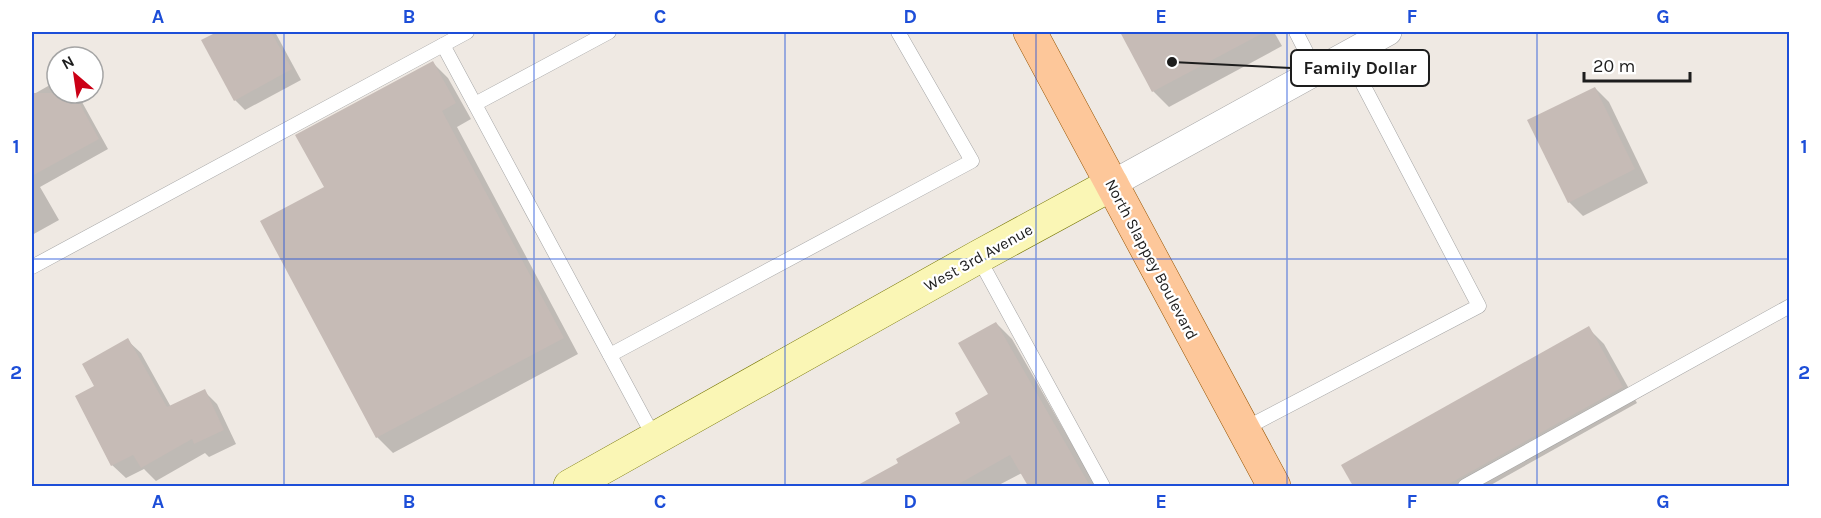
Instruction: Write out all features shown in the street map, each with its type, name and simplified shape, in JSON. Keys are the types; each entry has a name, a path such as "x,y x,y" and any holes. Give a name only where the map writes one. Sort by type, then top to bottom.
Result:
{"main road":[{"name":"North Slappey Boulevard","path":"1030,32 1274,486"}],"street":[{"name":"West 3rd Avenue","path":"570,486 978,257 1388,32"}],"lane":[{"path":"32,267 467,32"},
{"path":"475,104 609,32"},
{"path":"610,355 972,161 898,32"},
{"path":"1296,32 1316,71"},
{"path":"443,45 655,439"},
{"path":"1243,429 1479,306 1347,54"},
{"path":"978,257 1103,486"},
{"path":"1465,486 1790,306"}],"building":[{"path":"217,32 271,32 292,69 234,101 201,40"},
{"path":"1120,32 1265,32 1152,92"},
{"path":"433,61 456,103 442,111 564,338 376,438 260,221 324,187 295,135"},
{"path":"1595,87 1635,169 1568,203 1527,120"},
{"path":"32,93 45,93 45,105 81,105 99,139 32,176"},
{"path":"996,322 1090,486 1028,486 1010,455 955,486 856,486 898,463 896,459 960,423 955,413 988,394 958,343"},
{"path":"1589,326 1623,387 1445,486 1353,486 1341,465"},
{"path":"128,338 167,407 205,389 224,430 194,444 192,439 141,468 133,455 111,466 75,396 94,386 82,364"}],"place":[{"name":"Family Dollar","path":"1172,62"}]}
